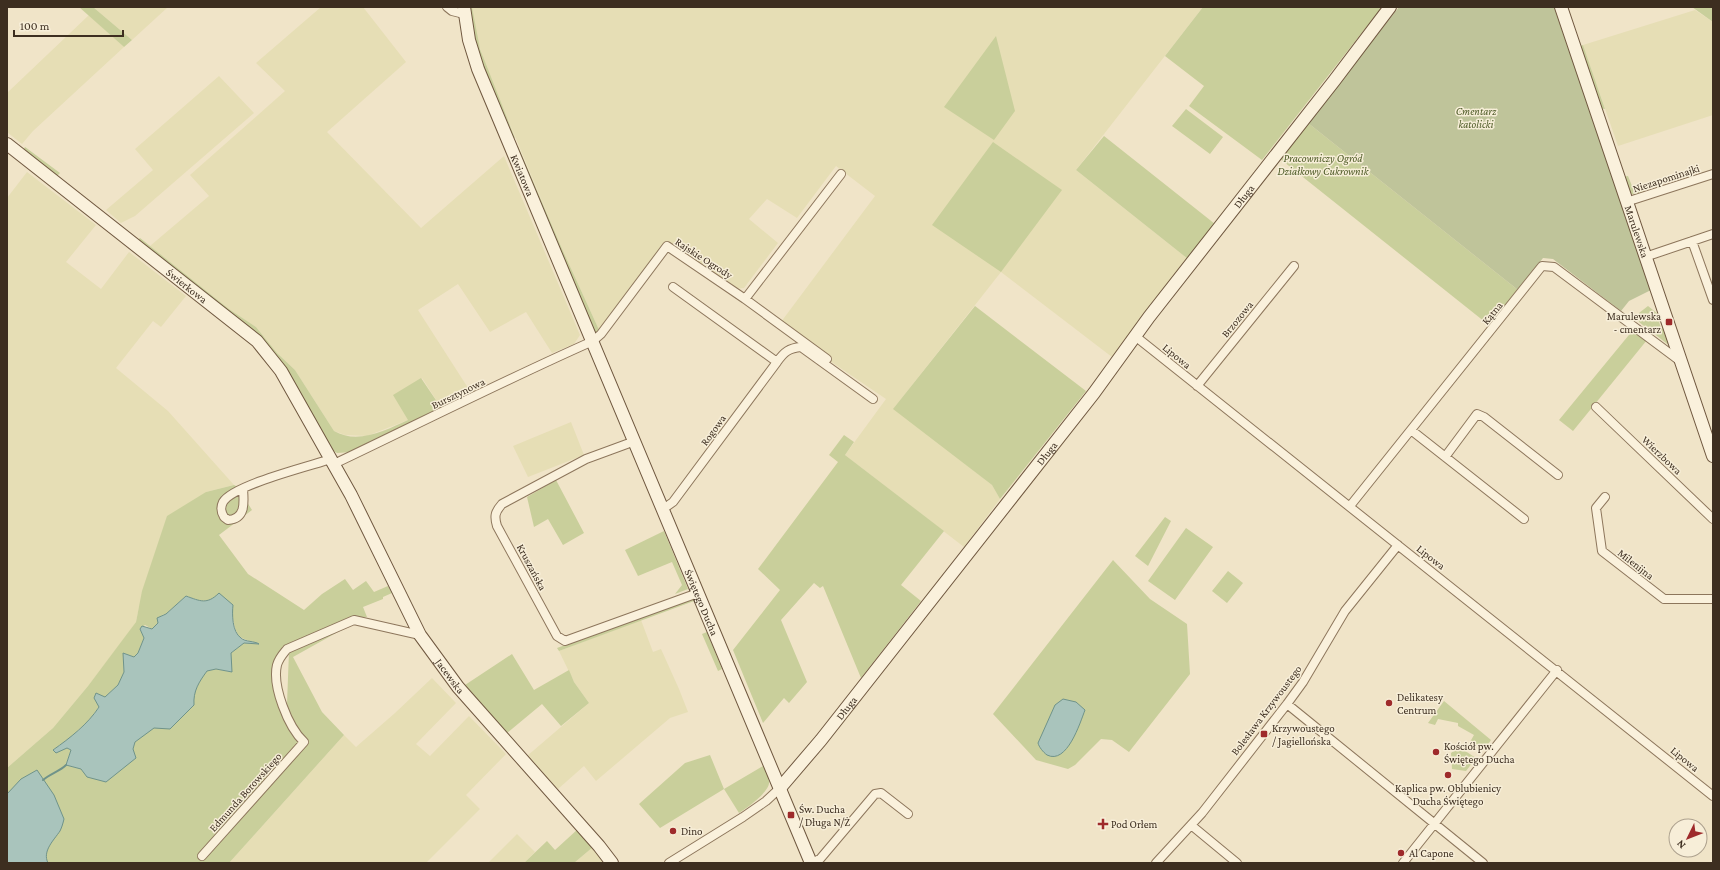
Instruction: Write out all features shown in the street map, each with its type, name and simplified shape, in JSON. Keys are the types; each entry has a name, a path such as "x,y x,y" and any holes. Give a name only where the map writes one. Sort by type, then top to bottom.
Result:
{"street":[{"path":"447,7 452,11 464,10"},
{"name":"Długa","path":"668,863 743,817 766,801 780,788 821,740 1094,393 1134,336 1334,81 1390,7"},
{"name":"Marulewska","path":"1561,7 1713,456"},
{"name":"Kwiatowa","path":"464,10 469,40 478,69 593,341"},
{"name":"Świerkowa","path":"7,144 257,341 281,371 332,462"},
{"path":"745,299 841,174"},
{"name":"Niezapominajki","path":"1626,202 1713,174"},
{"path":"1645,257 1713,234"},
{"path":"1692,241 1713,300"},
{"name":"Rajskie Ogrody","path":"593,341 601,334 667,246 745,299 827,359"},
{"name":"Brzozowa","path":"1197,386 1294,266"},
{"name":"Kątna","path":"1350,506 1542,266 1554,266 1682,362"},
{"path":"673,287 777,362"},
{"name":"Lipowa","path":"1134,336 1557,670 1713,796"},
{"name":"Świętego Ducha","path":"593,341 811,863"},
{"name":"Bursztynowa","path":"243,489 282,474 332,462 456,406 528,370 593,341"},
{"name":"Rogowa","path":"663,509 673,502 777,362 785,352 792,348 801,347 873,399"},
{"name":"Wierzbowa","path":"1596,407 1713,519"},
{"path":"1445,457 1477,414 1484,417 1558,475"},
{"path":"1412,430 1524,519"},
{"name":"Kruszańska","path":"635,441 586,459 502,504 496,510 495,517 497,526 557,636 565,641 698,593"},
{"name":"Jacewska","path":"332,462 351,495 420,635 458,687 612,863"},
{"name":"Milenijna","path":"1605,497 1596,508 1602,551 1664,599 1713,598"},
{"name":"Bolesława Krzywoustego","path":"1156,863 1191,825 1287,704 1303,682 1345,611 1398,545"},
{"name":"Edmunda Borowskiego","path":"202,856 304,742 298,737 289,719 278,688 276,672 277,663 287,649 354,620 420,635"},
{"path":"1402,863 1557,670"},
{"path":"1287,704 1483,863"},
{"path":"811,863 820,859 875,794 881,793 908,814"},
{"path":"1191,825 1237,863"}],"shaded area":[{"path":"93,7 168,7 132,40"},
{"path":"321,7 363,7 406,62 327,132 421,228 504,156 580,335 574,344 552,353 526,312 490,332 458,284 418,310 470,391 440,406 422,378 408,420 367,436 345,435 334,431 295,370 277,353 256,327 229,309 150,246 209,196 190,175 285,91 256,63"},
{"path":"472,7 1203,7 1076,170 1188,259 1112,357 1001,272 894,408 992,485 1000,499 964,547 845,455 886,399 830,361 781,322 875,196 836,166 797,218 767,199 749,219 778,243 744,288 733,289 667,242 600,332 563,251 488,72 476,36"},
{"path":"1695,10 1713,22 1713,115 1618,146 1583,45"},
{"path":"89,15 124,47 33,131 22,144 7,132 7,93"},
{"path":"219,76 254,113 135,216 121,223 106,210 153,170 135,149"},
{"path":"27,172 96,225 66,262 101,289 129,252 186,296 161,327 153,321 116,368 168,411 234,485 206,492 139,607 136,622 127,635 88,686 53,728 7,768 7,198"},
{"path":"571,422 584,455 528,477 513,446"},
{"path":"641,620 653,652 661,649 688,712 670,718 596,781 584,766 558,789 527,756 589,703 574,682 559,651"},
{"path":"432,678 456,703 416,744 430,756 469,716 506,754 466,795 480,809 426,863 229,863 344,735 356,747"},
{"path":"517,834 535,852 524,863 488,863"},
{"path":"593,847 605,863 574,863"}],"green space":[{"path":"79,7 93,7 132,40 124,47"},
{"path":"468,7 472,7 480,49 515,138 510,136 476,50"},
{"path":"1203,7 1382,7 1262,160 1189,106 1204,86 1165,56"},
{"name":"Cmentarz katolicki","path":"1399,7 1554,7 1651,290 1629,301 1621,311 1553,259 1543,258 1518,290 1308,123"},
{"path":"1692,7 1713,7 1713,22"},
{"path":"996,36 1015,111 994,140 944,107"},
{"path":"1583,45 1605,109 1598,108 1578,47"},
{"path":"1186,109 1223,137 1210,154 1172,126"},
{"name":"Pracowniczy Ogród Działkowy Cukrownik","path":"1308,123 1518,290 1490,326 1279,158"},
{"path":"1104,136 1215,224 1188,259 1076,170"},
{"path":"993,142 1062,190 1001,272 932,225"},
{"path":"518,146 600,332 597,334 593,330 517,151"},
{"path":"25,147 60,173 56,177 22,152"},
{"path":"1628,176 1632,186 1644,192 1635,195 1627,192 1622,177"},
{"path":"140,238 229,309 256,327 277,353 295,370 334,431 353,437 362,436 381,432 408,420 393,395 421,378 442,409 352,452 337,453 330,449 284,369 137,241"},
{"path":"975,306 1086,391 1000,499 992,485 893,409"},
{"path":"1648,306 1658,314 1662,321 1659,322 1661,328 1664,327 1670,346 1639,322 1639,313"},
{"path":"1633,330 1647,340 1573,431 1559,420"},
{"path":"844,435 854,442 845,455 944,531 901,585 921,601 861,678 823,586 820,588 814,583 781,620 807,682 789,703 784,698 763,723 733,650 780,590 758,569 838,462 829,455"},
{"path":"556,480 584,533 563,545 548,519 534,527 527,497"},
{"path":"234,485 245,491 245,499 252,510 219,535 248,574 304,610 322,594 345,579 353,590 366,581 374,592 388,586 392,593 383,597 383,599 363,607 367,617 354,617 286,649 274,673 287,721 297,740 287,704 289,651 354,623 293,657 322,712 344,735 229,863 48,863 46,854 47,850 60,830 57,807 51,792 47,787 7,794 7,768 53,728 88,686 136,622 142,591 167,516 206,492","holes":["186,596 200,601 212,600 232,614 238,635 245,640 259,644 244,643 231,653 231,672 216,669 207,671 199,682 193,697 135,742 133,749 88,777 81,769 66,765 71,750 67,748 53,750 68,740 92,717 105,697 118,685 124,672 123,653 134,657 138,653 144,638 140,629 145,625 152,629 158,623 162,615 166,614"]},
{"path":"1165,517 1171,521 1148,566 1135,556"},
{"path":"1186,528 1213,547 1175,600 1148,581"},
{"path":"664,531 688,589 675,594 682,585 672,562 638,576 625,550"},
{"path":"1113,560 1150,599 1187,624 1190,674 1129,752 1112,740 1101,739 1075,765 1068,769 1036,760 993,714"},
{"path":"1228,571 1243,583 1227,603 1212,591"},
{"path":"693,598 694,601 559,651 557,648"},
{"path":"707,632 722,669 718,671 702,634"},
{"path":"512,654 534,690 569,670 574,682 589,703 561,726 542,704 507,733 465,685"},
{"path":"1444,701 1491,740 1484,750 1470,742 1474,735 1458,726 1458,723 1438,719 1435,725 1428,723"},
{"path":"1459,747 1476,758 1466,771 1452,769 1451,753"},
{"path":"710,755 724,789 660,828 639,804 685,763"},
{"path":"763,766 769,781 769,785 766,790 753,803 739,813 724,789"},
{"path":"578,829 593,847 574,863 524,863 547,841 555,850"}],"water":[{"path":"219,593 233,605 233,623 238,635 245,640 259,644 244,643 231,653 232,672 216,669 207,671 197,687 194,695 194,705 170,729 154,728 135,742 133,749 136,758 106,782 87,777 81,769 66,765 71,750 67,748 56,753 53,750 66,741 95,713 99,707 94,698 96,693 105,697 118,685 124,672 123,653 134,657 138,653 144,638 140,629 142,626 152,629 158,623 157,618 166,614 186,596 207,601"},
{"path":"1063,699 1076,702 1085,710 1076,733 1066,749 1061,754 1054,756 1047,755 1038,743 1055,705"},
{"path":"37,770 54,795 64,819 60,831 46,854 48,863 7,863 7,794 21,779"}],"waterway":[{"path":"43,780 66,765"}],"place":[{"name":"Marulewska - cmentarz","path":"1669,322"},
{"name":"Delikatesy Centrum","path":"1389,703"},
{"name":"Krzywoustego / Jagiellońska","path":"1264,734"},
{"name":"Kościół pw. Świętego Ducha","path":"1436,752"},
{"name":"Kaplica pw. Oblubienicy Ducha Świętego","path":"1448,775"},
{"name":"Św. Ducha / Długa N/Ż","path":"791,815"},
{"name":"Pod Orłem","path":"1103,824"},
{"name":"Dino","path":"673,831"},
{"name":"Al Capone","path":"1401,853"}]}
